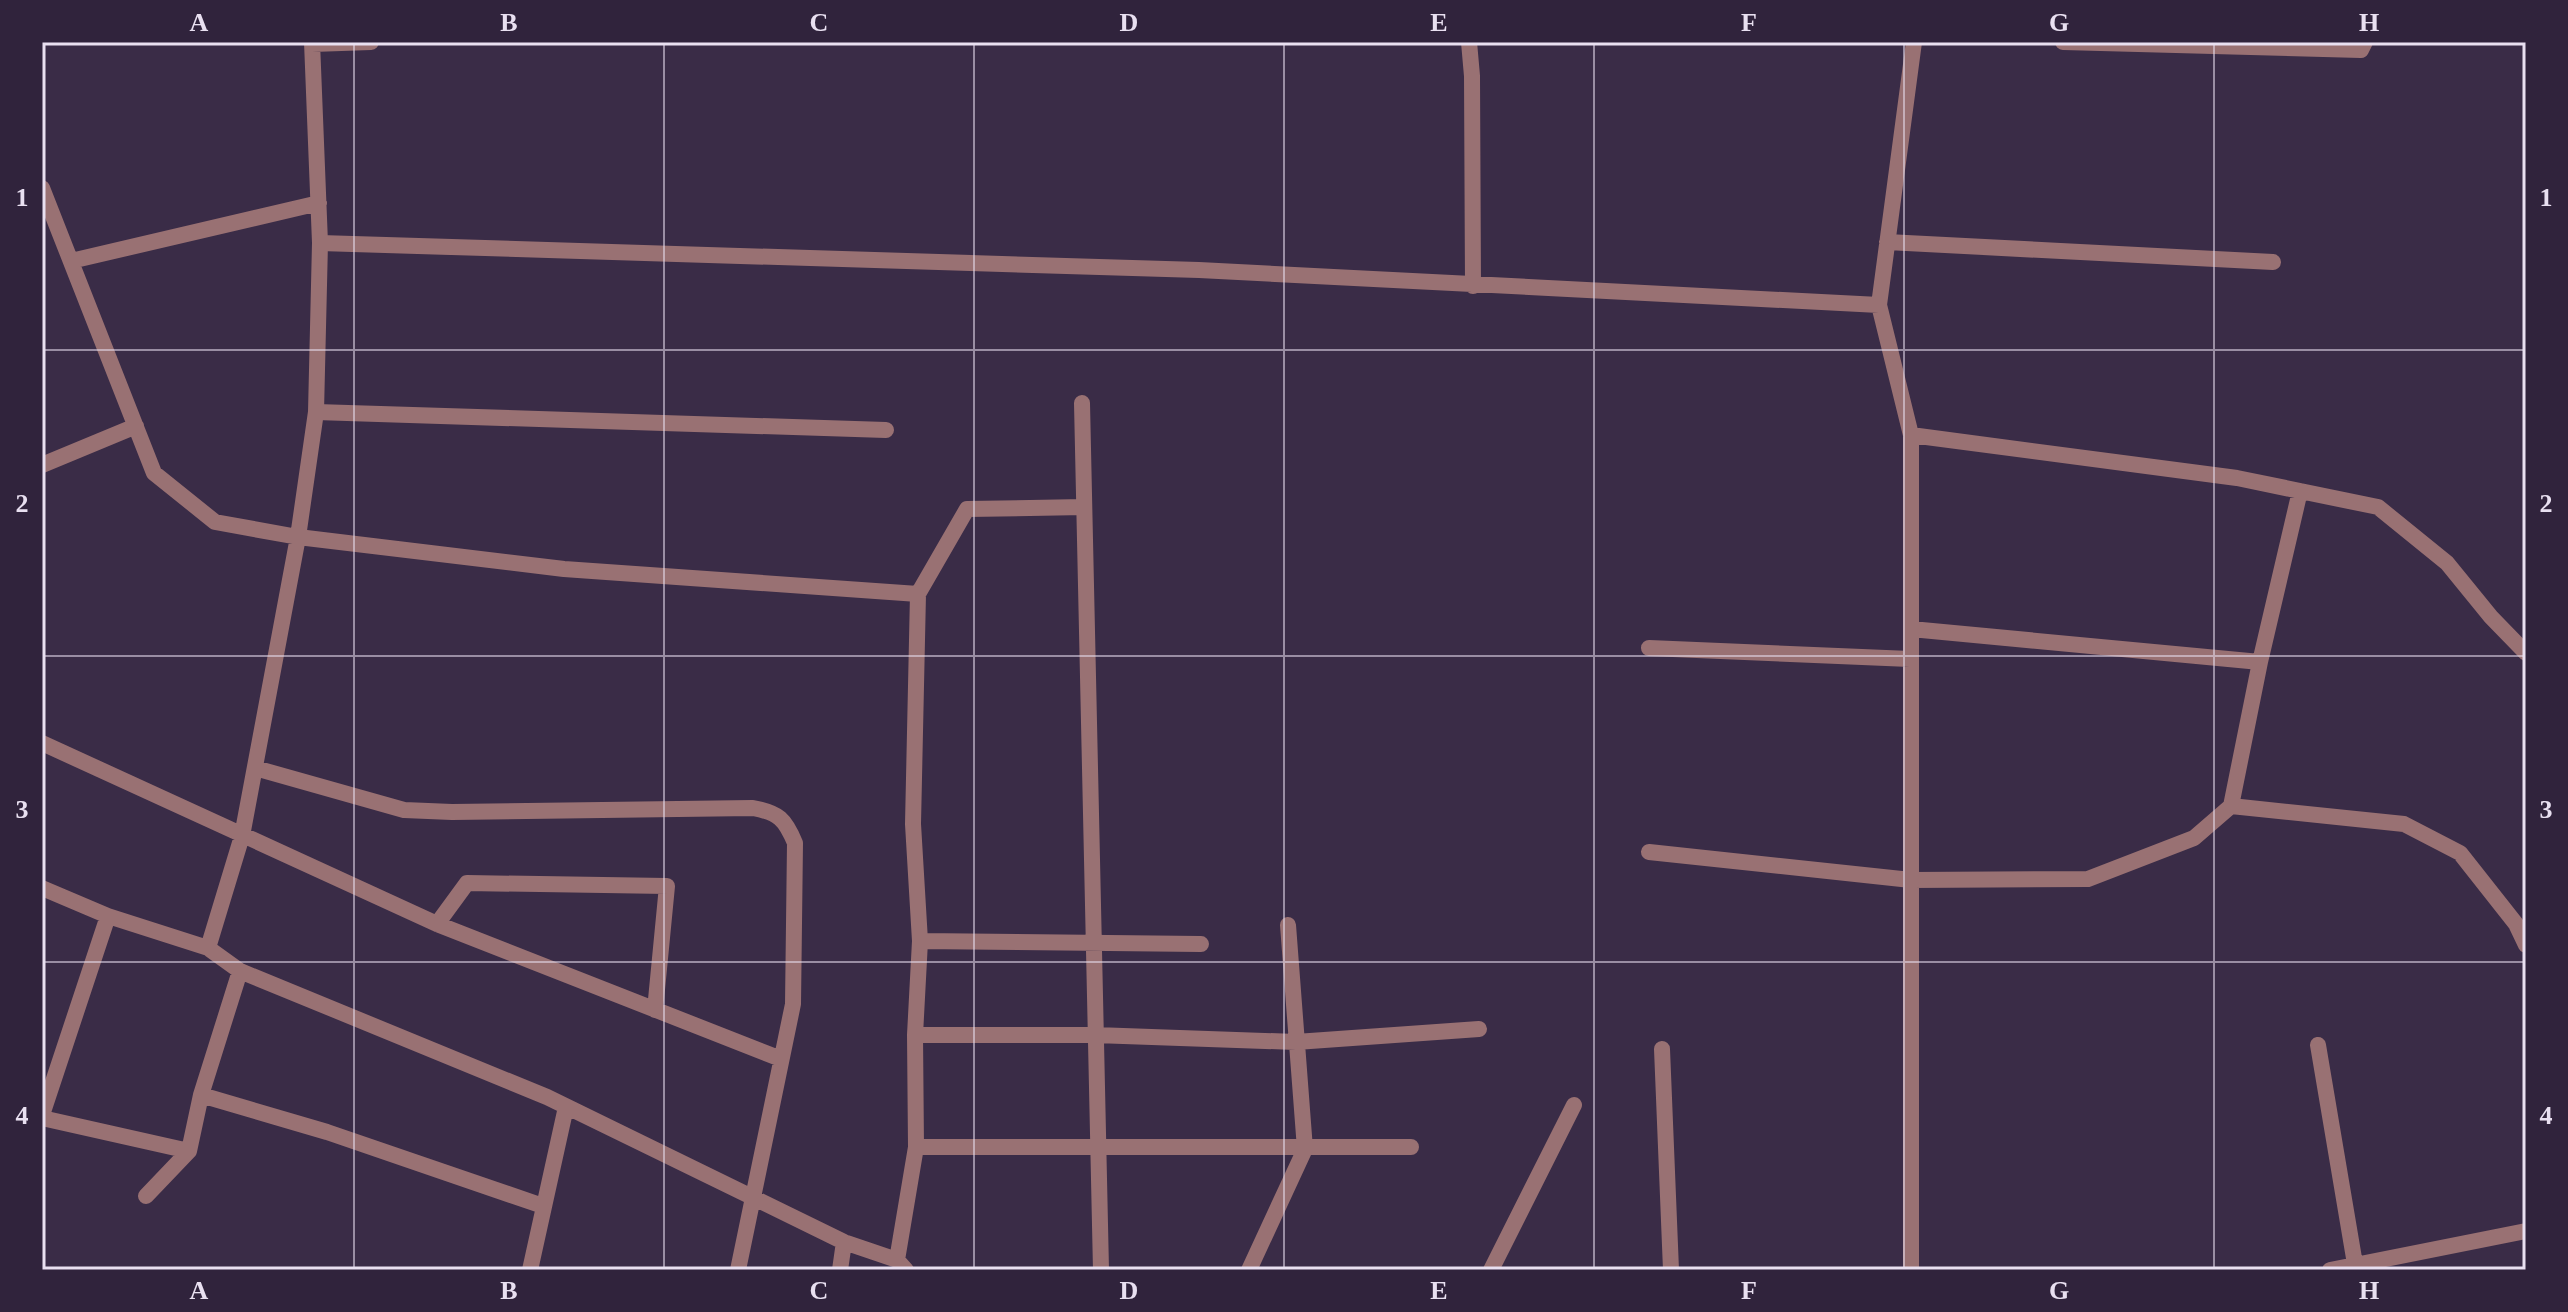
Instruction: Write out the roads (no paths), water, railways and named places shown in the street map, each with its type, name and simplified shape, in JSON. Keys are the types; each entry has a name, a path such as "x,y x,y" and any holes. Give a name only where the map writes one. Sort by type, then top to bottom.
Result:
{"street":[{"path":"208,948 242,836 298,537 316,412 320,243 312,43 371,42"},
{"path":"1469,42 1472,76 1473,286"},
{"path":"1911,1270 1911,435 1879,305 1914,42"},
{"path":"2063,42 2301,50 2361,50 2365,42"},
{"path":"42,188 49,228 71,261 154,473 215,522 298,537 564,569 918,594"},
{"path":"71,261 319,203"},
{"path":"1887,242 2273,262"},
{"path":"320,243 1199,270 1879,305"},
{"path":"1082,403 1101,1270"},
{"path":"316,412 886,430"},
{"path":"42,465 136,426"},
{"path":"1911,435 2237,478 2378,507 2447,563 2491,617 2526,653"},
{"path":"1649,852 1911,880 2088,879 2194,838 2231,806 2260,662 2300,491"},
{"path":"42,888 108,916 208,948 240,971 566,1107 844,1242 902,1265 916,1147 915,1035 920,941 913,824 918,594 967,509 1084,507"},
{"path":"1911,629 2260,662"},
{"path":"1649,648 1910,659"},
{"path":"42,743 437,924 781,1059"},
{"path":"255,768 404,810 753,808 771,811 788,824 795,843 793,1004 738,1270"},
{"path":"2231,806 2404,824 2460,853 2516,924 2526,945"},
{"path":"437,924 467,883 667,886 655,1010"},
{"path":"108,916 42,1116 189,1151"},
{"path":"1249,1270 1305,1149 1288,925"},
{"path":"920,941 1201,944"},
{"path":"146,1196 189,1151 201,1095 240,971"},
{"path":"915,1035 1095,1035 1296,1042 1479,1029"},
{"path":"2318,1045 2355,1268"},
{"path":"1662,1049 1671,1270"},
{"path":"201,1095 327,1132 543,1206"},
{"path":"1491,1270 1574,1105"},
{"path":"530,1270 566,1107"},
{"path":"916,1147 1411,1147"},
{"path":"2330,1270 2355,1268 2526,1231"},
{"path":"840,1270 844,1242"}]}
